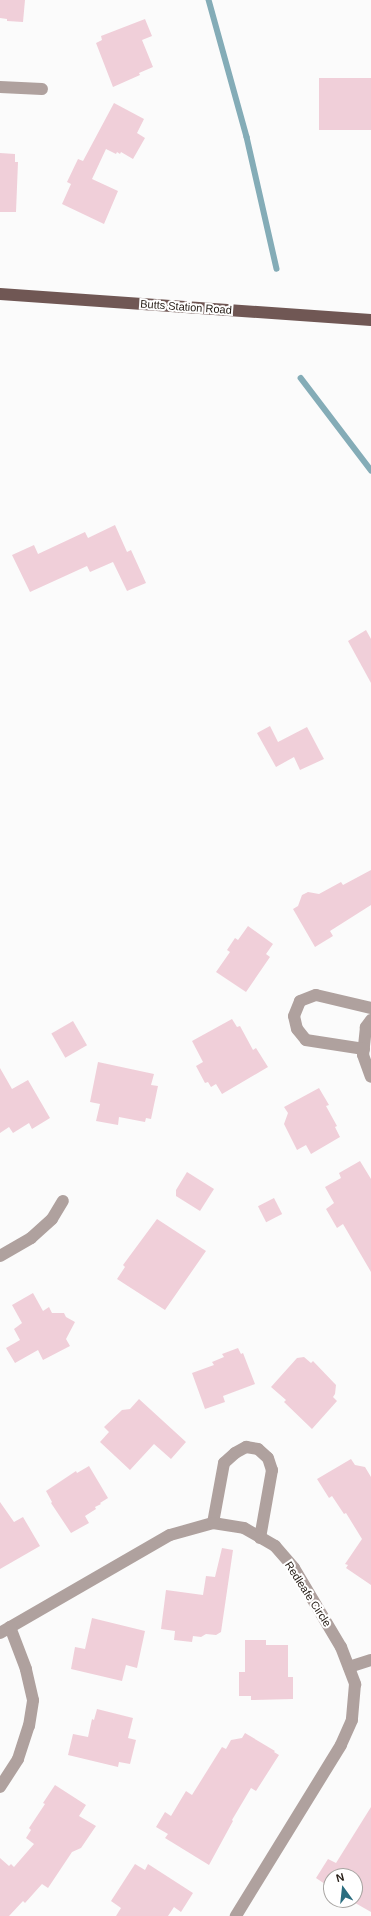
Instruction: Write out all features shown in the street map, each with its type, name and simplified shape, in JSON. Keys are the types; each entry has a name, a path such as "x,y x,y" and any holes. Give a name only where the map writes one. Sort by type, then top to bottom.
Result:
{"main road":[{"name":"Butts Station Road","path":"0,294 371,320"}],"street":[{"path":"0,87 42,89"},
{"path":"364,1049 306,1040 297,1029 294,1016 300,1001 316,995 371,1008"},
{"path":"371,1020 366,1027 364,1049 364,1055 371,1077"},
{"path":"0,1256 31,1238 52,1219 63,1201"},
{"path":"213,1523 224,1463 235,1453 246,1447 258,1449 268,1458 272,1470 260,1538"},
{"name":"Redleafe Circle","path":"5,1630 170,1535 213,1523 244,1528 275,1546 294,1568 341,1647 349,1667 355,1684 352,1720 341,1745 236,1916"},
{"path":"0,1787 18,1759 30,1726 33,1700 26,1669 5,1630"},
{"path":"349,1667 371,1660"}],"building":[{"path":"0,0 25,0 23,22 7,21 7,19 0,18"},
{"path":"145,19 152,36 142,40 153,67 139,73 140,75 113,87 96,43 102,40 101,36"},
{"path":"319,78 371,78 371,130 319,130"},
{"path":"114,103 144,119 137,133 145,138 133,159 121,152 120,154 117,152 116,154 106,149 92,179 118,191 104,224 62,204 71,184 67,182 78,159 83,161"},
{"path":"0,153 15,154 15,162 18,162 16,212 0,212"},
{"path":"115,525 127,552 131,550 146,583 127,591 113,562 90,572 87,566 30,592 12,555 34,545 38,554 85,532 88,538"},
{"path":"366,630 371,639 371,683 348,641"},
{"path":"270,726 278,742 307,727 324,759 300,770 294,757 276,767 257,733"},
{"path":"371,870 371,905 330,931 333,936 315,947 293,909 298,906 302,895 308,892 319,894 341,882 343,885"},
{"path":"248,926 273,944 266,954 270,957 246,992 216,972 230,952 227,950 235,938 238,940"},
{"path":"232,1019 237,1027 240,1026 253,1050 256,1048 268,1067 222,1094 216,1084 211,1087 208,1082 205,1083 196,1066 203,1062 192,1041"},
{"path":"73,1021 87,1045 65,1058 51,1034"},
{"path":"98,1062 154,1074 151,1085 158,1086 151,1119 146,1118 145,1122 119,1117 118,1125 96,1121 100,1104 90,1102"},
{"path":"0,1068 12,1089 28,1080 50,1118 32,1129 29,1123 13,1133 9,1127 0,1133"},
{"path":"319,1088 329,1105 326,1106 337,1126 335,1127 340,1137 311,1154 306,1145 297,1150 284,1124 288,1113 284,1107"},
{"path":"360,1161 371,1179 371,1272 343,1224 337,1228 326,1209 334,1203 325,1187 341,1178 339,1173"},
{"path":"187,1172 214,1189 200,1211 176,1196 176,1190"},
{"path":"274,1198 282,1214 266,1222 258,1206"},
{"path":"157,1219 206,1251 165,1310 117,1279 125,1267 123,1265"},
{"path":"33,1293 43,1311 49,1307 52,1313 64,1313 66,1317 75,1322 66,1339 70,1346 43,1360 38,1350 15,1363 6,1348 20,1340 14,1329 22,1323 12,1305"},
{"path":"238,1348 241,1354 243,1353 255,1384 223,1396 225,1402 205,1409 192,1373 214,1365 212,1362 224,1357 222,1354"},
{"path":"304,1357 311,1363 313,1361 336,1385 335,1394 333,1397 337,1401 312,1429 284,1402 286,1400 271,1387 297,1358"},
{"path":"139,1399 186,1442 171,1459 154,1444 130,1470 100,1442 109,1432 104,1427 122,1410 130,1409"},
{"path":"351,1459 355,1465 365,1467 371,1477 371,1585 346,1568 348,1565 345,1564 362,1539 346,1513 344,1514 332,1496 329,1498 317,1479"},
{"path":"89,1466 108,1498 95,1507 96,1509 85,1516 89,1523 71,1533 51,1503 52,1502 46,1491 76,1471 77,1473"},
{"path":"0,1502 14,1522 23,1517 40,1546 0,1569"},
{"path":"222,1548 233,1550 221,1632 216,1635 206,1634 201,1637 193,1636 192,1642 174,1640 175,1631 161,1629 166,1590 203,1595 206,1576 215,1577"},
{"path":"92,1618 145,1631 137,1668 126,1665 122,1681 71,1669 75,1647 85,1649"},
{"path":"245,1640 266,1640 266,1645 288,1645 288,1677 293,1677 293,1699 251,1700 251,1696 239,1696 239,1672 245,1672"},
{"path":"97,1709 133,1718 128,1738 136,1740 130,1764 119,1762 118,1767 68,1755 73,1734 88,1737 92,1719 94,1720"},
{"path":"245,1733 279,1755 256,1791 251,1788 232,1820 233,1821 209,1865 165,1838 168,1834 156,1827 165,1812 171,1816 186,1791 192,1795 222,1747 226,1749 231,1740 242,1738"},
{"path":"55,1785 86,1805 79,1816 96,1826 81,1848 72,1852 48,1888 42,1884 25,1903 23,1901 9,1916 0,1916 0,1858 9,1866 11,1864 14,1867 34,1844 26,1838 31,1830 29,1828 45,1804 43,1803"},
{"path":"371,1807 371,1912 363,1907 363,1868 323,1868 323,1883 316,1878 328,1859 336,1863"},
{"path":"135,1864 145,1870 148,1864 193,1893 181,1912 174,1907 168,1916 116,1916 121,1908 111,1901"}],"waterway":[{"path":"209,0 247,137 277,269"},
{"path":"301,378 371,470"}]}
